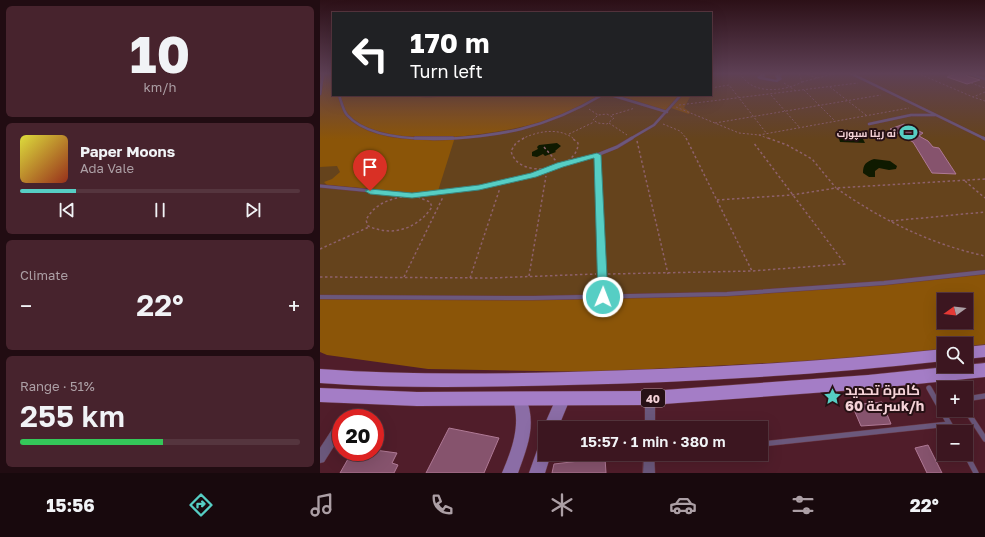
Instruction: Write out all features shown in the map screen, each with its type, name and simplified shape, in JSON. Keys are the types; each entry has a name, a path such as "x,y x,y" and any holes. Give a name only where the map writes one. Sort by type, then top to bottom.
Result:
{"main road":[{"path":"973,352 985,351"},
{"name":"40","path":"320,376 424,382 649,377 767,371 937,356"},
{"name":"40","path":"320,395 418,400 650,398 868,382 985,370"}],"street":[{"path":"650,398 650,421"},
{"path":"553,421 563,399"},
{"path":"510,473 524,431 524,414 520,400"},
{"path":"320,458 332,440"},
{"path":"537,473 541,461"},
{"path":"649,461 649,473"}],"lane":[{"path":"896,95 985,139"},
{"path":"339,96 339,106 347,116 361,126 385,134 415,138 445,139 483,136 512,131 554,119 584,106 600,96"},
{"path":"614,96 667,112"},
{"path":"320,186 412,195 446,192 502,182 597,155 636,136 657,122 673,106 680,96"},
{"path":"869,124 911,115 936,115"},
{"path":"597,155 604,274 603,297"},
{"path":"320,298 603,297 727,294 884,283 985,272"},
{"path":"768,443 949,424 929,388"},
{"path":"982,397 985,400"},
{"path":"971,417 985,439"},
{"path":"970,461 976,473"}],"path":[{"path":"738,95 767,134"},
{"path":"673,106 763,95"},
{"path":"772,95 800,128"},
{"path":"809,95 835,121"},
{"path":"841,95 866,116"},
{"path":"713,123 879,95"},
{"path":"969,95 985,101"},
{"path":"973,97 978,95"},
{"path":"584,106 598,115"},
{"path":"594,122 593,119 598,115 604,114 612,116 643,106"},
{"path":"673,106 739,133 758,135 919,106"},
{"path":"609,123 614,118 612,116"},
{"path":"568,134 594,122 599,124 609,123 632,138"},
{"path":"657,122 680,131 685,136 752,271"},
{"path":"549,131 568,134 578,143 578,148 572,158 560,165 542,169 525,168 516,164 511,159 510,152 513,146 528,135 549,131"},
{"path":"758,135 787,145 812,159 836,188 869,210 891,221 965,252 985,256"},
{"path":"636,136 668,274"},
{"path":"320,277 470,278 604,274 668,274 752,271 845,264 753,142"},
{"path":"544,147 551,155"},
{"path":"529,276 547,170"},
{"path":"717,200 792,195 836,188 985,179"},
{"path":"964,180 985,198"},
{"path":"470,278 502,182"},
{"path":"404,278 446,192"},
{"path":"412,195 430,202 432,207 422,221 401,230 380,232 370,227 366,220 373,208 395,198 412,195"},
{"path":"891,221 985,212"},
{"path":"320,249 370,227"}],"shaded area":[{"path":"320,95 985,95 985,333 320,352"},
{"path":"320,95 430,97 599,96 563,114 539,123 503,131 455,137 438,191 416,193 327,185 324,182 332,179 340,172 337,166 320,167"},
{"path":"614,96 690,96 684,108 690,112 689,114 671,108 667,112"},
{"path":"838,135 862,137 865,143 840,142"},
{"path":"557,143 561,146 555,151 556,152 545,156 543,154 537,157 532,156 532,152 538,149 537,147 539,145"},
{"path":"874,159 890,161 897,166 896,169 889,170 879,168 875,171 875,177 869,177 863,173 864,165"},
{"path":"985,272 985,351 973,352 973,337 937,337 937,354 595,372 428,369 327,355 320,352 320,297 598,297 727,294"}],"building":[{"path":"904,124 923,133 919,136 928,141 933,147 939,148 956,174 932,173 913,142 890,129"},
{"path":"882,402 891,424 861,426 852,405"},
{"path":"449,428 499,438 484,473 426,473"},
{"path":"928,445 942,473 927,473 915,448"},
{"path":"384,451 397,453 392,463 398,465 394,473 340,473 347,461 384,461"},
{"path":"580,461 605,461 606,473 552,473 554,464"}],"place":[{"name":"ئه رينا سپورت","path":"909,133"},
{"name":"كامرة تحديد سرعة 60k/h","path":"832,397"}],"route":[{"path":"370,191 412,195 479,188 533,175 560,165 597,155 604,274 603,297"}]}
